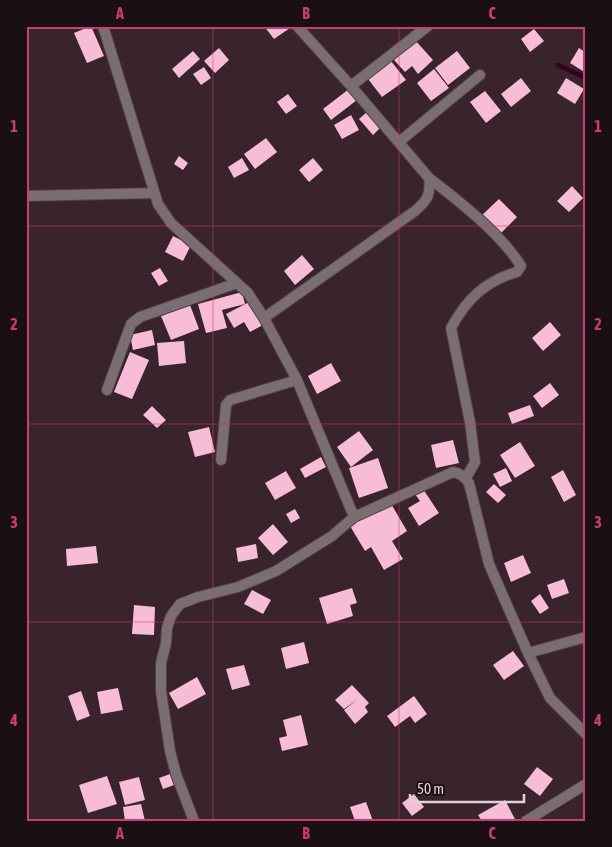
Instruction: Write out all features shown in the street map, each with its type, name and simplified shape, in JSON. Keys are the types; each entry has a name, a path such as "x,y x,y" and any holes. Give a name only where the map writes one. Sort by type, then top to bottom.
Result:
{"street":[{"path":"104,26 160,209 171,223 248,293 264,318 297,380 354,517"},
{"path":"297,26 429,178 481,221 516,258 521,266 517,272 486,285 461,309 451,328 470,422 475,462 466,478"},
{"path":"351,86 428,26"},
{"path":"399,142 480,75"},
{"path":"264,318 416,211 425,202 430,190 429,178"},
{"path":"26,196 154,192"},
{"path":"107,390 131,324 140,317 237,283"},
{"path":"221,460 226,405 230,400 297,380"},
{"path":"194,821 176,774 170,751 161,691 161,663 171,616 180,604 198,596 238,587 276,570 332,536 354,517 453,472 466,478 469,483 489,564 528,654 550,698 586,734"},
{"path":"528,654 586,637"},
{"path":"526,821 586,784"}],"building":[{"path":"91,26 104,56 87,63 74,33"},
{"path":"264,26 288,26 290,28 274,39"},
{"path":"534,29 544,41 530,52 521,39"},
{"path":"415,40 433,60 418,74 412,66 405,72 394,60"},
{"path":"219,48 229,60 215,73 204,61"},
{"path":"579,48 586,53 586,73 570,63"},
{"path":"193,51 200,59 179,78 172,69"},
{"path":"457,51 470,68 448,85 435,68"},
{"path":"391,61 406,80 382,97 368,79"},
{"path":"204,67 211,78 201,85 193,74"},
{"path":"434,69 449,88 431,101 417,83"},
{"path":"521,78 531,91 511,107 501,94"},
{"path":"566,78 584,89 575,104 557,93"},
{"path":"349,89 357,100 331,120 323,109"},
{"path":"485,91 501,111 486,123 470,102"},
{"path":"288,94 297,106 286,114 277,102"},
{"path":"368,111 382,126 373,135 359,119"},
{"path":"351,115 359,130 342,139 334,125"},
{"path":"266,138 277,152 255,169 244,154"},
{"path":"179,156 188,163 183,170 174,164"},
{"path":"242,158 249,170 234,178 228,167"},
{"path":"313,158 323,170 309,182 299,170"},
{"path":"572,186 583,198 569,212 557,201"},
{"path":"499,199 517,217 499,235 480,217"},
{"path":"173,236 191,245 183,261 165,252"},
{"path":"302,255 314,269 295,285 284,271"},
{"path":"160,268 168,281 159,286 151,273"},
{"path":"242,292 245,304 222,310 227,328 206,333 198,304"},
{"path":"249,302 263,325 250,332 244,322 234,328 226,314"},
{"path":"190,305 199,329 171,340 161,316"},
{"path":"550,322 561,335 543,351 532,338"},
{"path":"152,330 155,345 133,350 130,335"},
{"path":"184,341 186,363 159,366 157,343"},
{"path":"130,352 149,360 132,399 114,392"},
{"path":"331,363 341,381 317,394 308,376"},
{"path":"550,383 559,395 542,408 533,396"},
{"path":"530,405 534,416 512,424 508,413"},
{"path":"152,406 166,420 157,428 143,415"},
{"path":"209,427 215,452 195,457 188,432"},
{"path":"359,431 373,450 351,467 337,447"},
{"path":"453,440 459,463 436,468 431,445"},
{"path":"520,442 535,466 515,478 500,455"},
{"path":"321,457 326,467 305,478 300,469"},
{"path":"378,458 388,488 359,498 349,468"},
{"path":"506,468 512,481 500,487 493,474"},
{"path":"563,470 576,495 564,502 551,477"},
{"path":"286,471 296,488 275,500 265,483"},
{"path":"494,484 506,495 498,503 486,492"},
{"path":"423,489 439,513 419,526 408,508 420,501 415,494"},
{"path":"390,502 407,531 392,541 403,559 384,570 371,547 365,551 350,526"},
{"path":"295,509 300,518 291,523 286,514"},
{"path":"273,524 288,542 273,555 258,538"},
{"path":"256,544 258,558 238,562 236,548"},
{"path":"96,546 98,563 67,566 66,549"},
{"path":"523,555 531,573 511,582 504,563"},
{"path":"564,579 569,593 552,599 547,585"},
{"path":"352,588 357,603 350,605 353,616 327,624 319,598"},
{"path":"252,590 271,600 263,614 244,604"},
{"path":"540,594 549,608 540,614 531,601"},
{"path":"134,605 155,607 154,635 132,634"},
{"path":"304,642 309,663 286,669 281,648"},
{"path":"513,651 524,666 504,680 493,665"},
{"path":"244,665 250,685 232,690 226,669"},
{"path":"197,677 206,694 178,709 169,693"},
{"path":"352,685 369,703 365,707 368,712 355,724 344,710 358,699 344,709 335,700"},
{"path":"118,688 123,710 101,714 97,692"},
{"path":"81,691 90,716 77,721 68,696"},
{"path":"414,696 427,714 415,723 410,716 395,727 387,716"},
{"path":"301,715 308,745 282,751 279,738 287,736 283,720"},
{"path":"537,767 553,779 540,796 524,784"},
{"path":"170,774 174,785 163,789 159,778"},
{"path":"107,776 117,804 88,813 79,785"},
{"path":"139,777 145,800 125,805 119,782"},
{"path":"414,794 424,807 412,816 402,803"},
{"path":"505,800 516,821 482,821 478,815"},
{"path":"366,802 373,821 355,821 350,807"},
{"path":"141,804 145,821 125,821 123,807"}],"waterway":[{"path":"558,65 586,78"}]}
